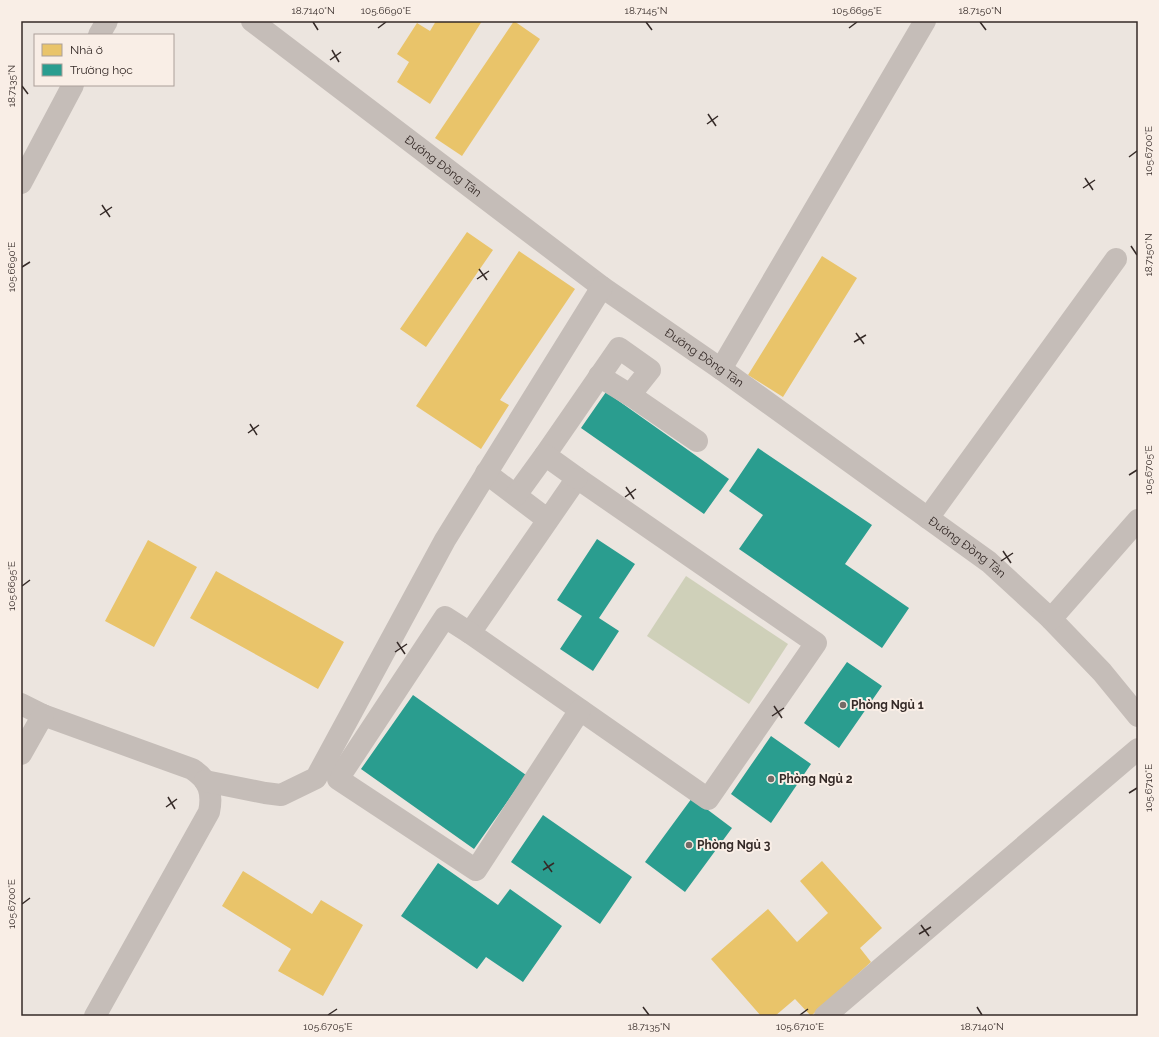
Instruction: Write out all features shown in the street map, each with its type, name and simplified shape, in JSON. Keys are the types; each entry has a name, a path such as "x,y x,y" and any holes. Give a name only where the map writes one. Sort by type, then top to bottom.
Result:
{"street":[{"path":"100,34 107,21"},
{"name":"Đường Đồng Tân","path":"252,21 602,287 721,369 989,562 1051,619 1102,672 1138,716"},
{"path":"721,369 925,21"},
{"path":"21,183 72,86"},
{"path":"928,518 1116,259"},
{"path":"205,781 265,794 281,795 316,778 445,540 602,287"},
{"path":"516,496 619,348 650,370 630,395"},
{"path":"599,376 630,395 697,441"},
{"path":"545,455 816,643 708,799 470,633 445,617 338,779 476,870 580,710"},
{"path":"486,473 548,520"},
{"path":"470,633 577,478"},
{"path":"1051,619 1138,520"},
{"path":"21,704 44,715 192,769 199,773 205,781 211,796 209,812 95,1016"},
{"path":"21,754 44,715"},
{"path":"825,1016 1138,749"}],"green space":[{"path":"686,576 788,644 749,704 647,636"}],"building: Nhà ở":[{"path":"436,21 482,21 430,104 397,82 409,62 397,54 417,23 430,31"},
{"path":"514,21 540,39 462,156 435,138"},
{"path":"467,232 493,250 426,347 400,329"},
{"path":"519,251 575,289 500,400 509,405 481,449 416,406"},
{"path":"822,256 857,278 783,397 748,375"},
{"path":"148,540 197,567 154,647 105,621"},
{"path":"216,571 344,642 318,689 190,618"},
{"path":"822,861 882,928 860,948 871,962 811,1016 795,999 775,1016 761,1016 711,959 768,909 797,942 828,913 800,881"},
{"path":"243,871 312,914 321,900 363,925 323,996 278,971 291,949 222,906"}],"building: Trường học":[{"path":"606,392 729,479 704,514 581,428"},
{"path":"758,448 872,525 845,564 909,608 882,648 739,549 763,515 729,491"},
{"path":"597,539 635,564 599,618 619,631 593,671 560,649 582,616 557,600"},
{"name":"Phòng Ngủ 1","path":"847,662 882,686 839,748 804,723"},
{"path":"413,695 526,775 474,849 361,769"},
{"name":"Phòng Ngủ 2","path":"771,736 811,764 771,823 731,794"},
{"name":"Phòng Ngủ 3","path":"692,798 732,828 685,892 645,862"},
{"path":"543,815 632,877 600,924 511,862"},
{"path":"438,863 498,905 510,889 562,926 523,982 486,957 477,969 401,916"}],"place":[{"name":"Phòng Ngủ 1","path":"843,705"},
{"name":"Phòng Ngủ 2","path":"771,779"},
{"name":"Phòng Ngủ 3","path":"689,845"}]}
